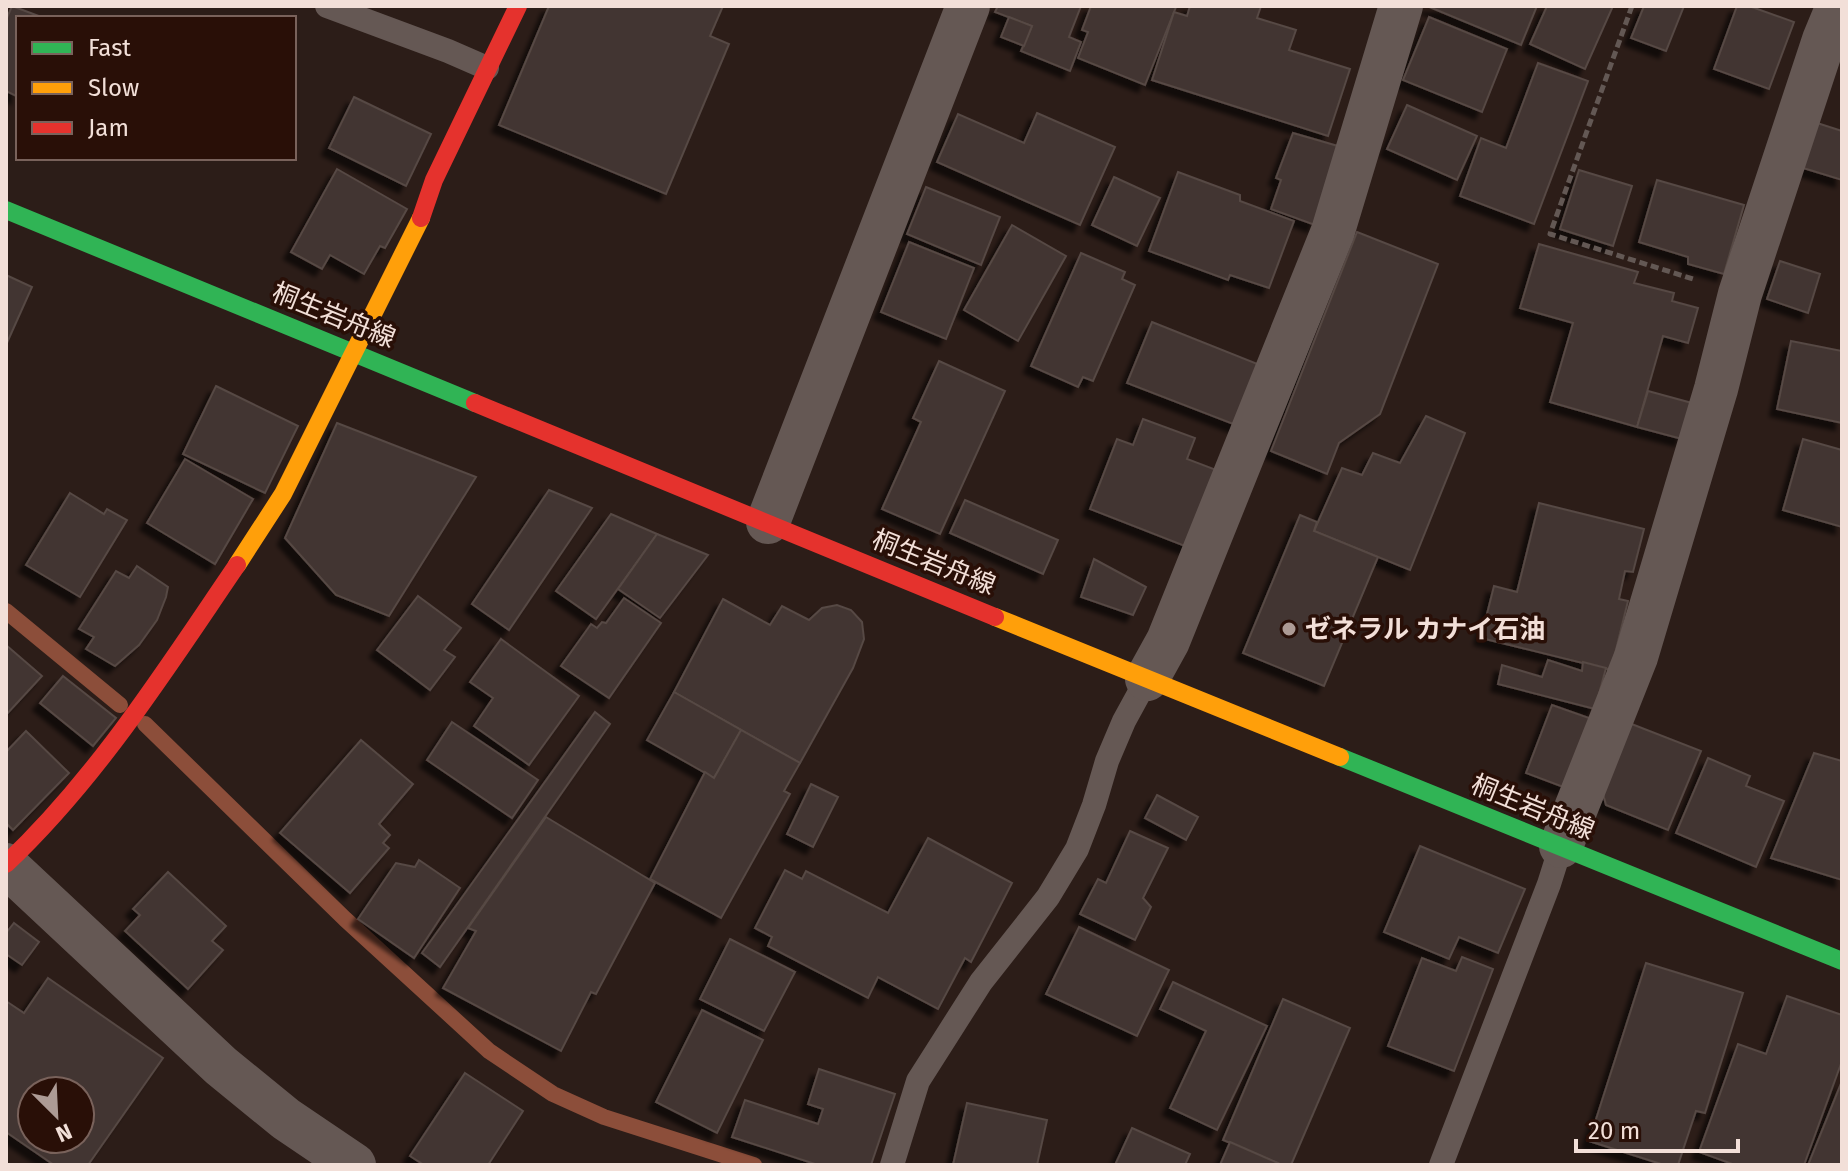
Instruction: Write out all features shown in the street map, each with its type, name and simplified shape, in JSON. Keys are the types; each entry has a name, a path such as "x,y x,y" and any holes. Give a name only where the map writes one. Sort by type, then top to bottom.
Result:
{"main road":[{"path":"6,865 83,783 146,699 283,494 418,226 434,180 518,6"},
{"name":"桐生岩舟線","path":"6,210 1842,961"}],"street":[{"path":"768,522 968,6"},
{"path":"1147,679 1168,641 1333,231 1401,6"},
{"path":"1561,846 1636,657 1716,389 1740,294 1838,6"},
{"path":"6,865 221,1066 286,1119 354,1165"}],"lane":[{"path":"327,6 487,68"},
{"path":"892,1165 918,1081 981,982 1048,897 1077,849 1107,761 1147,679"},
{"path":"1441,1165 1561,846"}],"path":[{"path":"1632,6 1550,234 1740,294"}],"building":[{"path":"12,6 39,16 16,16 16,96 6,91 6,20"},
{"path":"549,6 723,6 710,36 729,44 666,194 499,125"},
{"path":"998,6 1081,6 1069,37 1081,42 1070,71 1021,51 1032,26 995,12"},
{"path":"1091,6 1176,7 1145,85 1078,58 1088,32 1082,30"},
{"path":"1190,6 1261,6 1257,18 1296,30 1289,50 1350,69 1328,136 1152,80 1174,12 1187,16"},
{"path":"1427,6 1537,6 1521,45"},
{"path":"1547,6 1613,6 1585,69 1530,44"},
{"path":"1644,6 1684,6 1666,51 1631,38"},
{"path":"1737,6 1749,6 1794,22 1769,89 1714,69"},
{"path":"1009,17 1032,26 1024,46 1001,37"},
{"path":"1429,17 1507,49 1482,112 1403,80"},
{"path":"1538,63 1588,81 1534,224 1460,196 1481,138 1506,148"},
{"path":"354,97 431,134 406,186 329,148"},
{"path":"1407,105 1477,136 1457,180 1387,149"},
{"path":"1037,113 1115,147 1080,225 937,162 958,114 1024,143"},
{"path":"1814,122 1842,131 1842,180 1800,167"},
{"path":"1293,133 1338,146 1315,225 1271,209 1281,180 1276,178"},
{"path":"337,169 407,209 385,248 380,246 364,274 330,255 322,269 291,252"},
{"path":"1579,170 1632,186 1613,246 1560,229"},
{"path":"1178,172 1240,195 1240,201 1294,221 1269,288 1230,275 1228,280 1149,251"},
{"path":"1114,177 1160,198 1137,246 1092,225"},
{"path":"1657,180 1744,205 1724,274 1688,264 1688,257 1639,242"},
{"path":"926,187 1000,217 981,265 907,234"},
{"path":"1012,225 1066,256 1018,341 964,310"},
{"path":"1357,232 1438,264 1380,414 1339,443 1327,474 1271,451"},
{"path":"909,242 974,268 946,339 881,312"},
{"path":"1539,244 1638,272 1634,283 1674,293 1672,301 1698,308 1688,343 1663,336 1637,427 1550,402 1573,323 1520,308"},
{"path":"1081,253 1125,272 1122,279 1135,285 1093,381 1083,377 1078,387 1031,366"},
{"path":"1780,261 1820,274 1808,313 1767,299"},
{"path":"6,275 32,287 6,345"},
{"path":"1152,322 1265,367 1241,427 1127,383"},
{"path":"1791,341 1842,351 1842,423 1777,409"},
{"path":"939,361 1005,391 940,534 882,509 921,422 913,418"},
{"path":"216,386 298,426 265,493 183,454"},
{"path":"1648,391 1692,403 1682,439 1637,427"},
{"path":"1426,416 1465,433 1410,570 1314,531 1342,468 1362,475 1373,453 1400,463"},
{"path":"1143,419 1195,438 1187,459 1219,471 1190,548 1090,509 1117,439 1133,445"},
{"path":"337,423 476,477 389,616 336,595 285,538"},
{"path":"1803,439 1842,450 1842,527 1783,510"},
{"path":"185,459 253,499 215,564 147,523"},
{"path":"549,490 592,508 509,630 472,604"},
{"path":"70,493 104,514 107,509 127,520 80,597 26,565"},
{"path":"965,500 1058,540 1043,574 950,533"},
{"path":"1539,503 1644,529 1633,572 1625,571 1619,599 1628,601 1611,670 1481,638 1494,586 1517,592"},
{"path":"611,514 657,534 596,619 556,591"},
{"path":"1300,515 1317,522 1314,531 1378,557 1324,686 1243,653"},
{"path":"657,534 708,555 660,618 618,589"},
{"path":"1094,559 1146,587 1133,615 1081,597"},
{"path":"137,566 168,587 166,597 157,620 139,645 115,666 86,649 94,637 79,629 116,571 129,578"},
{"path":"418,596 461,628 444,650 455,657 430,690 377,650"},
{"path":"624,598 661,623 609,698 561,666 591,624 597,628 602,622 606,623"},
{"path":"723,599 770,625 782,606 809,620 822,608 837,605 851,610 862,622 864,639 853,668 800,763 674,692"},
{"path":"501,639 579,696 529,765 474,726 493,698 470,682"},
{"path":"6,645 42,676 6,715"},
{"path":"1548,660 1582,671 1583,662 1606,668 1595,709 1498,684 1502,665 1542,677"},
{"path":"63,676 116,718 93,746 40,703"},
{"path":"674,692 741,730 714,778 647,740"},
{"path":"1552,705 1592,719 1566,788 1526,773"},
{"path":"595,712 610,724 440,967 422,953"},
{"path":"452,722 538,780 512,818 427,760"},
{"path":"1629,723 1701,751 1668,830 1606,805 1602,790"},
{"path":"741,730 800,763 784,791 790,794 721,918 650,879 705,772 714,778"},
{"path":"26,731 69,773 13,830 6,823 6,752"},
{"path":"361,740 413,784 379,824 390,835 383,843 389,848 350,893 280,833"},
{"path":"1814,753 1842,761 1842,880 1771,858"},
{"path":"1708,758 1750,776 1746,786 1784,801 1756,867 1676,833"},
{"path":"811,784 838,797 813,847 787,834"},
{"path":"1157,795 1198,817 1186,840 1145,818"},
{"path":"546,817 655,883 596,994 591,992 561,1051 443,988 476,931 468,928"},
{"path":"1130,831 1168,848 1143,898 1151,907 1135,940 1080,914 1098,879 1106,883"},
{"path":"928,838 1012,883 971,962 965,958 938,1009 878,977 868,998 768,946 772,937 755,928 785,870 802,879 806,871 888,913"},
{"path":"1420,846 1525,889 1498,953 1459,937 1449,959 1384,932"},
{"path":"419,860 460,888 414,958 358,919 396,863 415,867"},
{"path":"168,872 226,926 212,941 223,950 188,989 125,931 140,915 133,909"},
{"path":"14,923 39,942 22,965 6,954 6,933"},
{"path":"1079,927 1169,970 1137,1036 1046,994"},
{"path":"730,939 795,972 764,1031 700,999"},
{"path":"1462,957 1493,969 1454,1071 1388,1046 1422,958 1456,971"},
{"path":"1646,963 1743,993 1705,1113 1696,1111 1678,1165 1664,1165 1589,1141"},
{"path":"48,978 163,1058 96,1154 96,1075 16,1075 16,1139 6,1132 6,1001 24,1013"},
{"path":"1173,982 1267,1026 1217,1130 1170,1108 1206,1031 1160,1009"},
{"path":"1787,996 1842,1015 1842,1061 1804,1165 1735,1165 1699,1152 1738,1044 1766,1054"},
{"path":"1283,999 1350,1028 1291,1165 1282,1165 1223,1140"},
{"path":"702,1010 763,1040 717,1133 656,1102"},
{"path":"819,1069 895,1094 871,1165 818,1165 732,1137 745,1100 818,1124 823,1109 808,1104"},
{"path":"465,1073 523,1111 488,1165 424,1165 410,1156"},
{"path":"1842,1081 1842,1165 1808,1165"},
{"path":"967,1103 1047,1120 1037,1165 953,1165"},
{"path":"1132,1128 1190,1154 1185,1165 1115,1165"},
{"path":"1230,1142 1278,1163 1220,1165"},
{"path":"39,1155 95,1155 88,1165 54,1165"}],"waterway":[{"path":"6,611 120,705"},
{"path":"145,724 345,919 489,1051 553,1094 604,1117 754,1165"}],"traffic: fast":[{"path":"6,210 475,403"},
{"path":"1340,757 1842,961"}],"traffic: slow":[{"path":"237,565 283,494 421,218"},
{"path":"995,617 1340,757"}],"traffic: jam":[{"path":"421,218 434,180 518,6"},
{"path":"475,403 995,617"},
{"path":"6,864 101,759 237,565"}],"place":[{"name":"ゼネラル カナイ石油","path":"1289,629"}]}
